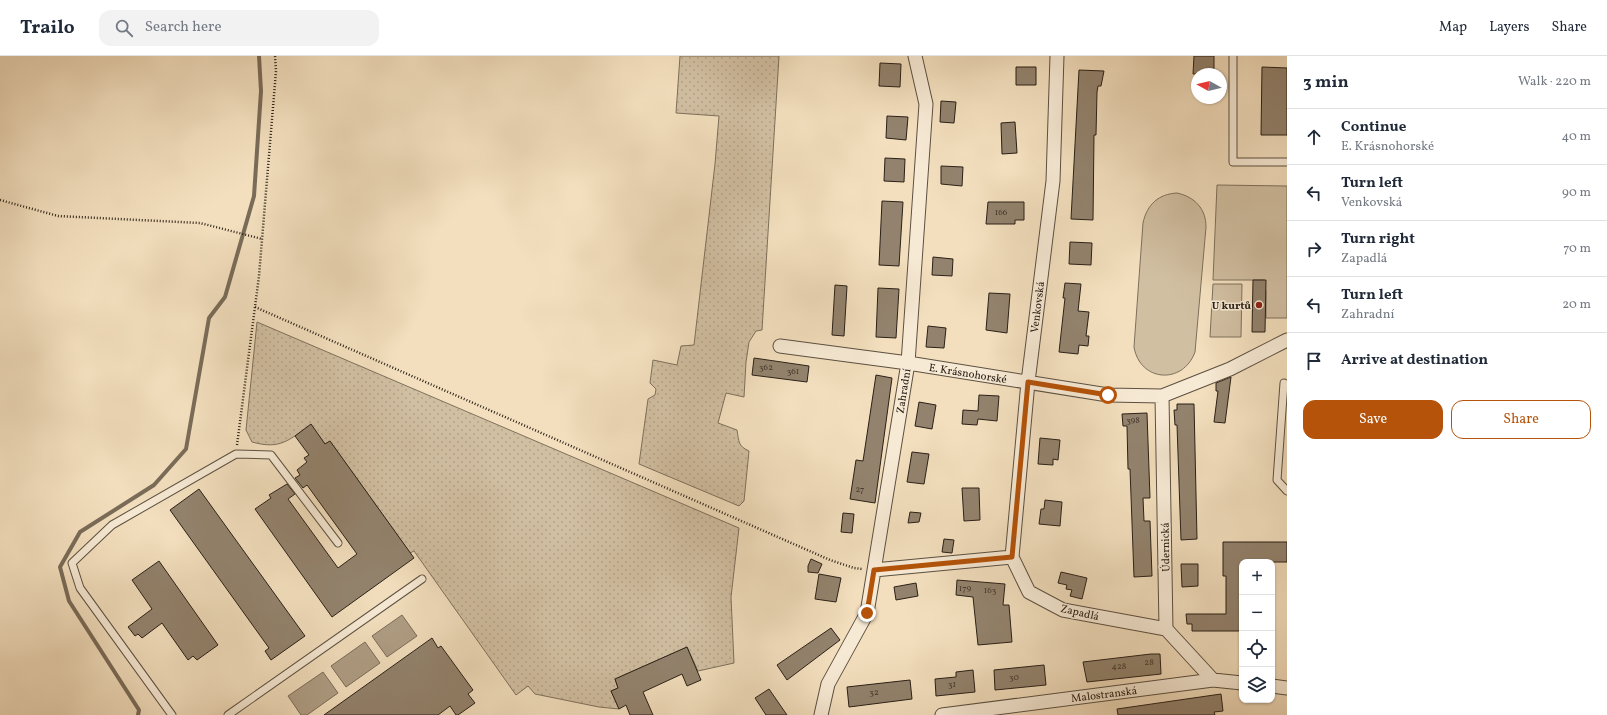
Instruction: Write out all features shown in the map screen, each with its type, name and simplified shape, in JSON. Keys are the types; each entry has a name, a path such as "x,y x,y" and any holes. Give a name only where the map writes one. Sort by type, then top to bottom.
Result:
{"street":[{"name":"Zahradní","path":"821,715 828,684 867,613 908,363 926,104 915,56"},
{"name":"Venkovská","path":"1012,557 1028,382 1053,181 1057,56"},
{"name":"E. Krásnohorské","path":"780,346 908,363 1108,395 1162,396 1230,369 1287,340"},
{"name":"Údernická","path":"1162,396 1166,629"},
{"path":"874,570 1012,557"},
{"name":"Zapadlá","path":"1012,557 1028,592 1063,610 1166,629"},
{"path":"1166,629 1213,680"},
{"name":"Malostranská","path":"942,715 1213,680 1239,683"},
{"path":"1275,686 1287,688"}],"lane":[{"path":"1233,56 1233,162 1287,162"},
{"path":"1284,383 1277,480 1287,491"},
{"path":"172,715 80,588 72,563 112,524 236,454 271,455 338,543"},
{"path":"228,715 422,579"}],"path":[{"path":"236,454 255,307 262,238 276,71 275,56"},
{"path":"0,200 58,216 200,223 262,238"},
{"path":"255,307 830,560 854,568 874,570"}],"shaded area":[{"path":"680,56 779,56 762,330 756,331 749,342 744,397 726,393 718,423 737,430 741,445 749,451 744,501 739,506 639,464 648,399 655,395 656,389 650,383 653,360 677,365 681,346 694,345 715,164 719,116 676,113"},
{"path":"1217,185 1287,186 1287,318 1266,318 1266,292 1264,280 1213,280"},
{"path":"1177,193 1189,197 1202,209 1206,227 1195,352 1189,363 1181,370 1172,374 1162,375 1153,373 1144,367 1138,359 1134,347 1143,223 1147,210 1155,201 1165,195"},
{"path":"1213,284 1242,284 1241,337 1210,337"},
{"path":"257,322 739,528 731,597 734,663 698,671 687,647 615,679 618,688 611,691 619,709 599,707 535,694 528,686 516,695 414,551 410,553 330,441 325,444 311,425 284,442 270,445 252,442 246,430"},
{"path":"402,615 417,636 387,657 372,636"},
{"path":"365,642 380,663 346,687 331,666"},
{"path":"323,672 338,693 307,715 301,715 288,696"}],"building":[{"path":"1194,56 1214,56 1214,68 1193,68"},
{"path":"880,63 901,64 900,87 879,86"},
{"path":"1016,67 1036,67 1036,85 1016,85"},
{"path":"1262,67 1287,68 1287,135 1261,135"},
{"path":"1079,70 1104,71 1101,86 1098,86 1097,92 1096,135 1094,135 1093,220 1071,219"},
{"path":"941,101 956,102 954,123 940,122"},
{"path":"887,116 908,117 906,140 886,138"},
{"path":"1015,122 1017,153 1002,154 1001,123"},
{"path":"885,158 905,159 904,182 884,181"},
{"path":"941,166 963,167 962,186 941,184"},
{"path":"882,201 903,202 899,266 879,265"},
{"path":"988,202 1024,202 1024,220 1015,220 1015,224 986,224"},
{"path":"1070,242 1092,243 1091,265 1069,264"},
{"path":"933,257 953,259 952,276 932,275"},
{"name":"U kurtů","path":"1253,280 1266,280 1265,332 1252,332"},
{"path":"1065,283 1081,284 1078,311 1089,312 1086,336 1089,336 1088,346 1079,345 1078,354 1059,352 1065,298 1063,298"},
{"path":"835,285 847,286 844,336 832,335"},
{"path":"878,288 899,289 896,338 876,337"},
{"path":"989,293 1010,294 1007,333 986,330"},
{"path":"928,326 946,328 944,348 926,347"},
{"path":"754,358 809,366 807,382 752,375"},
{"path":"876,375 892,378 875,503 850,499 856,460 863,461"},
{"path":"1231,377 1225,423 1214,422 1218,391 1216,391 1216,383"},
{"path":"979,395 999,396 997,421 978,419 977,425 962,424 963,410 978,411"},
{"path":"919,402 936,405 932,429 915,426"},
{"path":"1177,404 1194,404 1197,539 1181,540 1177,425 1175,425 1174,410 1177,410"},
{"path":"1147,413 1150,498 1143,498 1144,521 1150,521 1152,576 1134,577 1127,426 1123,426 1122,414"},
{"path":"311,424 325,444 330,441 414,558 332,617 255,509 271,498 269,495 287,484 295,494 288,499 338,568 357,554 307,485 303,488 295,478 300,475 297,470 307,462 304,458 309,455 295,436"},
{"path":"1040,438 1060,440 1058,460 1053,459 1053,465 1038,464"},
{"path":"912,452 929,454 924,484 907,482"},
{"path":"962,488 979,488 980,520 964,521"},
{"path":"199,489 305,636 271,660 265,651 269,648 170,510"},
{"path":"1045,500 1062,502 1060,526 1039,524 1041,509 1044,509"},
{"path":"910,512 921,513 919,522 908,523"},
{"path":"843,513 854,514 852,533 841,532"},
{"path":"944,539 954,540 952,553 942,552"},
{"path":"1223,542 1287,542 1287,562 1275,562 1275,559 1239,559 1239,631 1192,631 1192,624 1187,624 1186,614 1226,614 1226,576 1223,576"},
{"path":"811,559 822,564 818,573 808,572 808,566"},
{"path":"159,561 218,645 197,660 193,656 188,660 162,623 142,638 138,634 135,636 128,627 152,609 132,580"},
{"path":"1181,564 1198,564 1198,586 1182,587"},
{"path":"1061,572 1087,578 1082,599 1070,596 1072,590 1066,589 1067,585 1058,583"},
{"path":"819,574 841,578 836,602 815,599"},
{"path":"957,580 1005,584 1003,605 1009,605 1012,642 978,645 973,597 956,595"},
{"path":"916,583 918,596 896,600 894,587"},
{"path":"831,628 840,640 787,680 777,665"},
{"path":"432,638 438,648 441,646 473,690 468,694 475,703 458,715 456,715 450,706 438,715 324,715"},
{"path":"687,647 701,680 687,686 682,674 643,692 653,715 630,715 626,705 619,709 611,691 618,688 615,679"},
{"path":"1160,654 1161,674 1087,682 1083,662"},
{"path":"1044,665 1046,685 995,690 994,670"},
{"path":"973,670 975,692 936,696 935,679 956,677 956,672"},
{"path":"910,680 912,699 849,707 847,687"},
{"path":"769,689 787,715 766,715 755,698"},
{"path":"1221,694 1223,711 1214,712 1215,715 1118,715 1117,709"}],"waterway":[{"path":"138,715 139,710 69,601 60,567 80,532 154,485 186,449 209,318 225,297 254,196 261,91 259,56"}],"place":[{"name":"U kurtů","path":"1259,305"}],"route":[{"path":"867,613 874,570 1012,557 1028,382 1108,395"}]}
